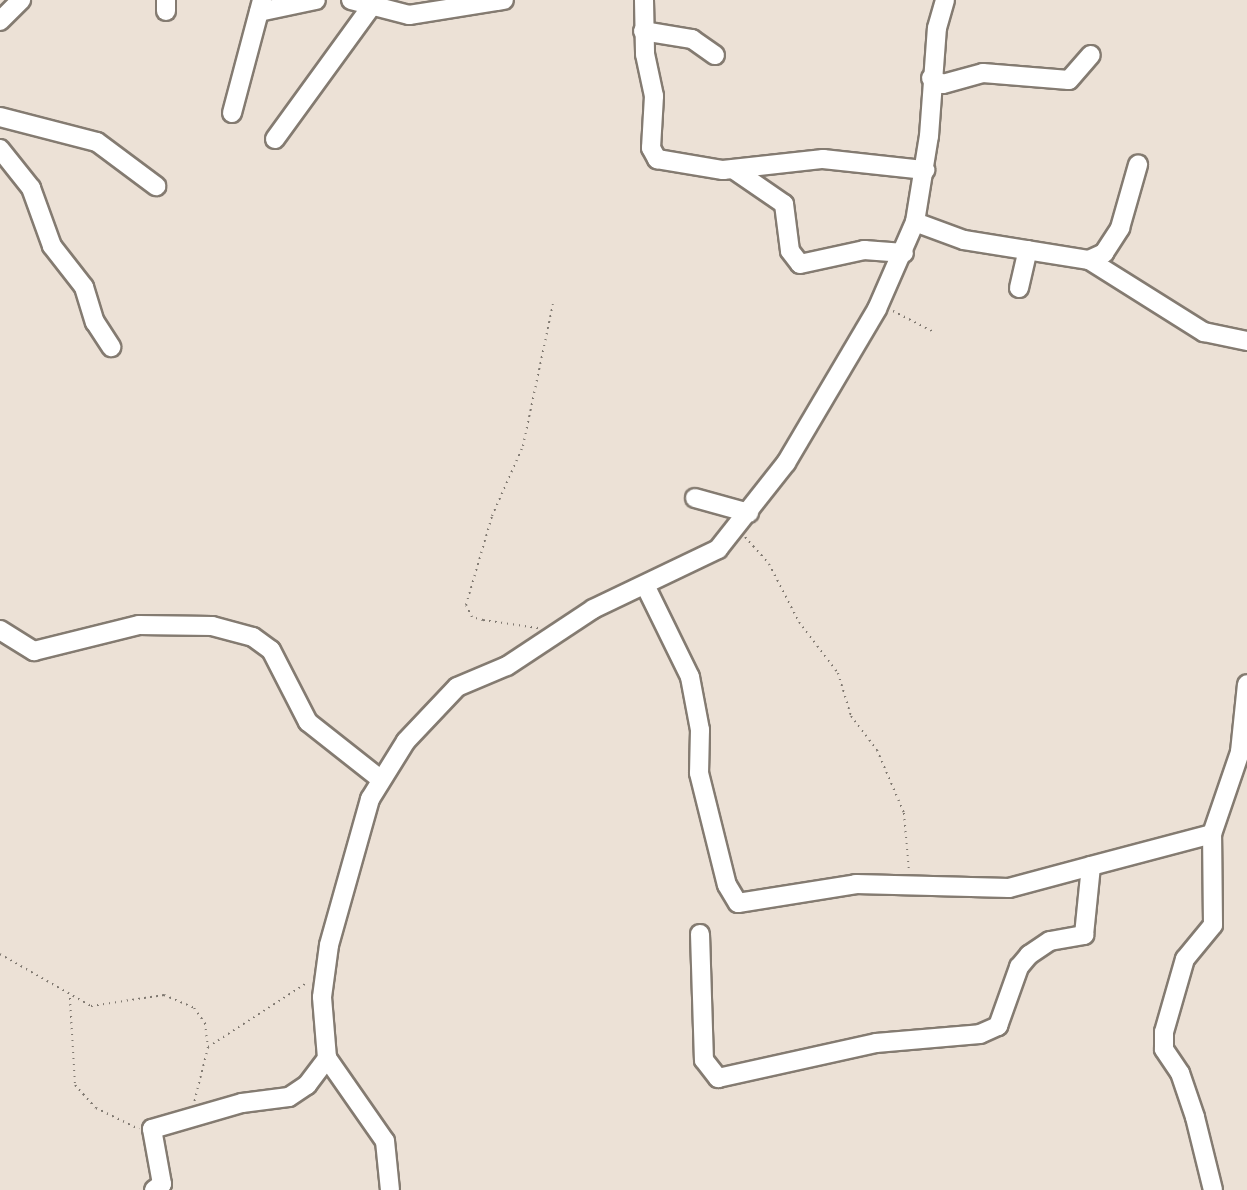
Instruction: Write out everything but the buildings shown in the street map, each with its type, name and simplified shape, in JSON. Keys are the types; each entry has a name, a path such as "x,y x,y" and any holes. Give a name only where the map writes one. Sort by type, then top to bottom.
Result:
{"street":[{"path":"0,21 21,0"},
{"path":"232,113 261,6 315,0"},
{"path":"351,0 375,3 409,15 504,0"},
{"path":"644,0 643,31 653,84 653,154 687,165 733,169 823,159 925,170"},
{"path":"390,1190 385,1141 327,1058 323,973 379,778 457,687 507,666 556,632 712,553 749,513 786,463 880,304 904,253 915,222 925,170 931,78 945,0"},
{"path":"274,139 375,3"},
{"path":"643,31 692,39 715,55"},
{"path":"931,78 943,84 983,72 1062,81 1079,73 1091,56"},
{"path":"0,117 97,142 156,186"},
{"path":"0,149 31,188 52,246 84,287 94,322 111,347"},
{"path":"1089,260 1104,253 1120,228 1138,165"},
{"path":"733,169 784,204 790,251 800,264 864,250 904,253"},
{"path":"915,222 964,240 1089,260 1203,332 1247,341"},
{"path":"1019,288 1028,250"},
{"path":"695,498 749,513"},
{"path":"645,585 690,677 700,730 699,773 734,900 749,903 840,885 1009,888 1212,834"},
{"path":"0,630 34,651 138,625 212,626 254,637 271,650 308,722 379,778"},
{"path":"1213,1190 1192,1108 1163,1042 1185,959 1213,925 1212,834 1240,752 1247,684"},
{"path":"700,934 704,1060 712,1076 736,1078 876,1043 994,1030 1029,955 1050,942 1079,937 1087,930 1091,866"},
{"path":"154,1190 162,1184 151,1131 192,1117 289,1097 307,1084 327,1058"}],"path":[{"path":"554,304 524,446 492,516 466,605 472,617 556,632"},
{"path":"880,304 932,331"},
{"path":"735,530 769,564 800,622 838,673 851,716 877,750 904,813 911,886"},
{"path":"0,954 70,998 98,1008 164,995 179,999 202,1016 208,1047 192,1117"},
{"path":"208,1047 323,973"},
{"path":"70,998 68,1033 75,1085 96,1108 151,1131"}]}
